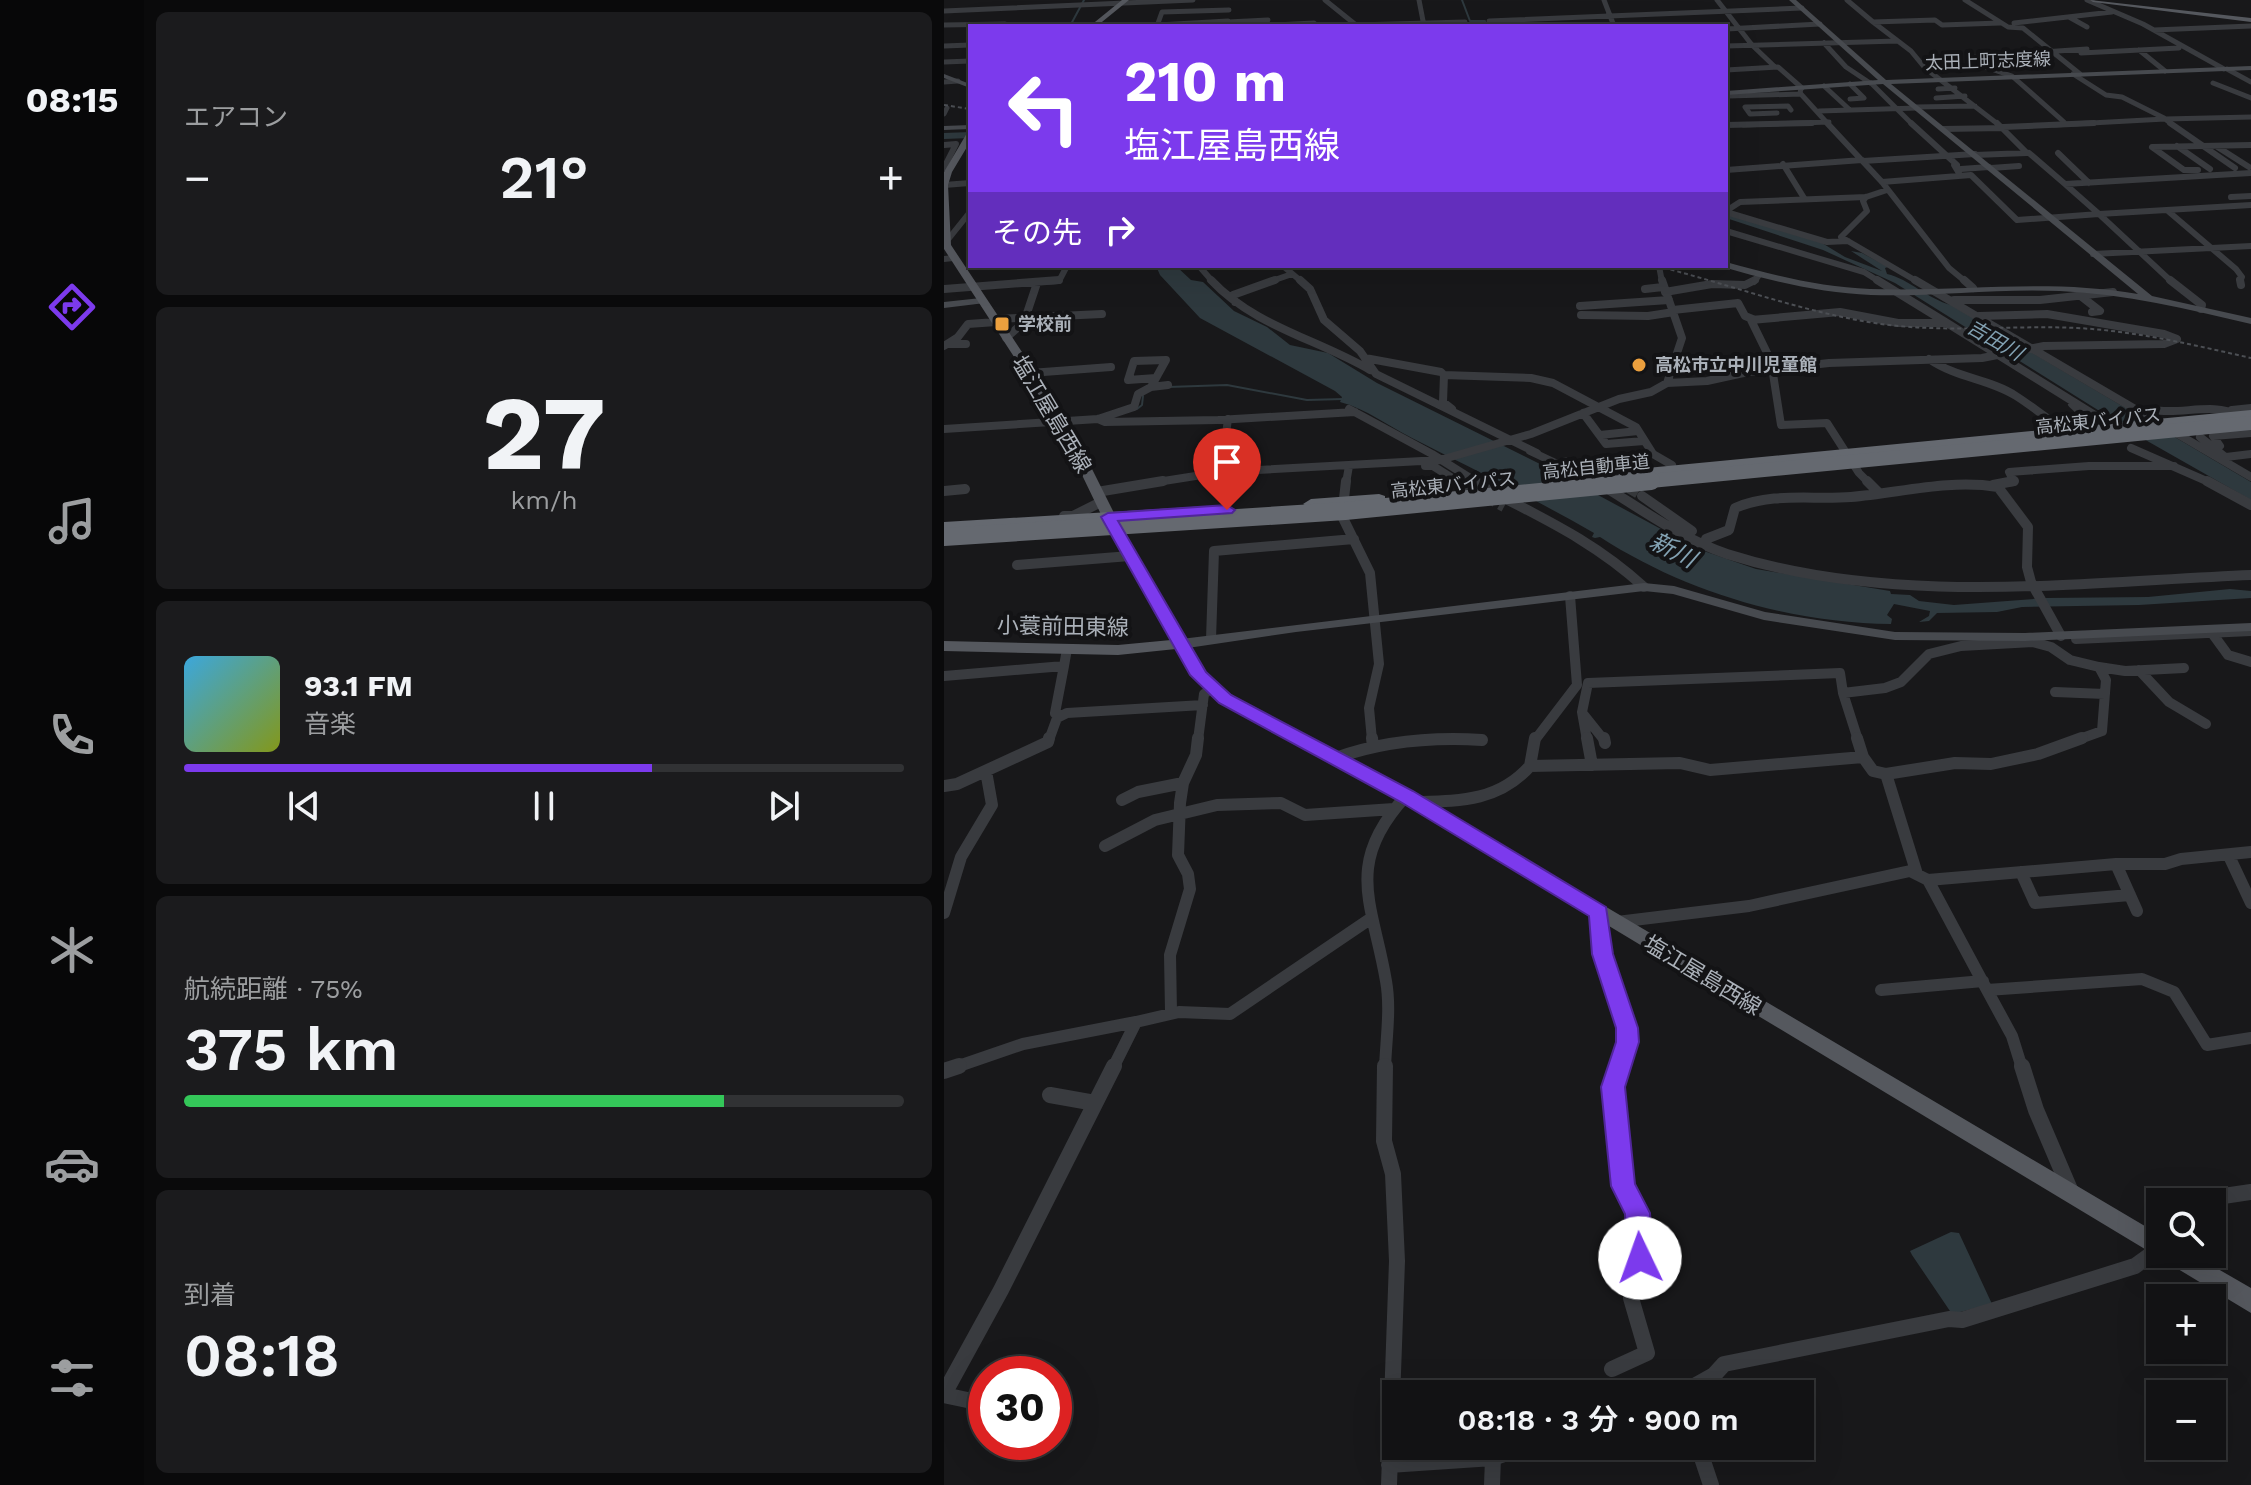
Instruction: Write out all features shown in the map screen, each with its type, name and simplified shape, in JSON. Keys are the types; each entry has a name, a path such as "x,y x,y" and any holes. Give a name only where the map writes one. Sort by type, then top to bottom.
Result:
{"highway":[{"name":"高松東バイパス","path":"944,527 1106,511 1342,509 1502,496 1595,482 2126,435 2164,423 2246,416"},
{"name":"高松自動車道","path":"944,527 1257,512 2246,416"},
{"name":"高松自動車道","path":"944,539 1388,507 2246,416"},
{"name":"高松東バイパス","path":"1595,482 1851,460 2069,432 2126,435"},
{"name":"高松東バイパス","path":"944,539 1106,511"}],"main road":[{"path":"2090,0 2196,12"},
{"path":"2102,0 2196,12 2251,24"},
{"path":"1094,24 1124,2"},
{"name":"塩江屋島西線","path":"968,140 945,170 945,245 948,258 973,287 1063,423 1130,556 1199,675 1212,688 1242,709 1336,758 1405,803 1607,917 2072,1195 2146,1231"},
{"name":"小蓑前田東線","path":"944,646 1133,650 1181,644"},
{"path":"2195,1268 2251,1301"}],"street":[{"path":"944,11 1193,0"},
{"path":"1325,0 1354,24"},
{"path":"1419,0 1424,24"},
{"path":"1604,0 1613,24"},
{"path":"1717,0 1752,45 1802,91 1863,160 1949,268 1973,288"},
{"path":"1792,0 1916,108 2150,297"},
{"path":"1728,170 1775,168 1783,164 2027,153 2004,128 1943,78 1925,68 1898,41 1847,0"},
{"path":"1965,0 2009,28 2023,28 2076,74 2106,95 2122,97 2165,119 2249,180"},
{"path":"2090,0 2251,82"},
{"path":"954,11 960,4"},
{"path":"1158,24 1162,12 1230,7 1228,23"},
{"path":"1489,21 1802,8"},
{"path":"1780,9 1800,25"},
{"path":"1181,24 1184,11"},
{"path":"1207,11 1204,24 1252,24 1268,20"},
{"path":"1873,22 1935,20 1942,25 2001,23 2116,11"},
{"path":"2069,16 2087,27"},
{"path":"1438,24 1465,22"},
{"path":"1094,24 1108,23"},
{"path":"1294,24 1315,24"},
{"path":"1728,29 1820,24"},
{"path":"2154,30 2251,24"},
{"path":"944,25 968,25"},
{"path":"1728,46 1898,41"},
{"path":"1824,43 1837,53 1846,67 1870,83 1949,156 1960,172 1971,175 2017,220 2251,205"},
{"path":"944,46 968,45"},
{"path":"2050,52 2068,54 2181,48"},
{"path":"2064,122 2012,76 1988,68 1970,57 2087,49"},
{"path":"2142,51 2189,52"},
{"path":"2142,51 2165,71"},
{"path":"944,62 968,61"},
{"path":"1728,70 1775,67"},
{"name":"太田上町志度線","path":"1728,93 1802,91 1824,86 1943,78 2251,68"},
{"path":"944,76 968,85"},
{"path":"944,82 958,81"},
{"path":"2213,83 2251,98"},
{"path":"1850,84 1864,98 1850,99"},
{"path":"1824,86 1845,105"},
{"path":"1938,89 1955,88"},
{"path":"2234,91 2251,89"},
{"path":"1737,100 1802,91 1832,94"},
{"path":"1728,96 1748,98"},
{"path":"1936,98 1965,96"},
{"path":"1815,108 1845,105"},
{"path":"1791,110 1788,106 1745,107 1750,114 1777,114 1774,111 1791,110 1815,108 1845,105 1896,108 1976,106"},
{"path":"1943,129 2251,117"},
{"path":"1728,125 1829,122"},
{"path":"944,128 968,127"},
{"path":"944,144 968,140"},
{"path":"944,144 956,144 947,155 945,170"},
{"path":"2240,145 2251,152"},
{"path":"2236,171 2184,170 2152,147 2251,145"},
{"path":"2177,146 2210,169"},
{"path":"2216,146 2250,169"},
{"path":"2029,153 2182,291 2202,305 2201,309"},
{"path":"2058,153 2089,183"},
{"path":"1783,164 1804,198"},
{"path":"1882,182 2019,166"},
{"path":"2065,184 2250,169"},
{"path":"944,185 968,183"},
{"path":"1728,210 1740,202 1866,197 1887,190"},
{"path":"1866,197 1863,200 1867,211 1841,237 2251,475"},
{"path":"2231,197 2250,197"},
{"path":"2168,211 2236,269 2242,277 2239,281 2241,285"},
{"path":"1728,212 1827,242 1849,240"},
{"path":"945,224 965,220"},
{"path":"965,220 963,228 967,234"},
{"path":"945,245 965,220"},
{"path":"1728,232 1849,266 1900,292 2174,466 2199,477"},
{"path":"2093,254 2251,246"},
{"path":"1728,266 1819,287 1900,292 2045,287 2113,292 2150,297 2251,321"},
{"path":"944,289 1059,281 1066,268"},
{"path":"1201,268 1235,302 1595,482 1670,526 1725,553 1799,572 1895,585 1973,588 2251,575"},
{"path":"1285,268 1312,292 1324,320 1365,358 1370,371"},
{"path":"1660,268 1682,338 1667,383"},
{"path":"1235,302 1233,295 1292,274"},
{"path":"1580,306 1629,304 1712,284 1745,285 1753,283 1759,275"},
{"path":"1006,338 1014,335 1032,307 1037,283"},
{"path":"1645,289 1666,293"},
{"path":"1951,301 2082,297 2113,292"},
{"path":"2082,297 2100,311 2092,312"},
{"path":"944,305 981,301"},
{"path":"1581,315 1628,316 1738,303 1745,316 1755,320"},
{"path":"1628,316 1629,304"},
{"path":"1879,493 1851,460 1827,423 1781,425 1773,369 1751,320 1840,312 1898,323 1947,323"},
{"path":"1106,511 1221,472 1443,460 1509,441 1599,406 1651,392 1667,383 1707,381 1773,369 2002,354 2029,348 2164,344 2177,339 2164,334 2043,314 2004,312 1979,316"},
{"path":"947,342 958,337 968,324 1102,314"},
{"path":"947,342 966,344"},
{"path":"1365,358 1428,368 1444,375 1545,379 1628,421 1658,459 1672,465"},
{"path":"1929,359 1946,371 2015,395 2040,416 2069,432"},
{"path":"944,429 1098,419 1134,407 1138,394 1154,383 1166,360 1134,361 1128,380 1154,383 1168,385"},
{"path":"1030,373 1111,367"},
{"path":"1444,375 1443,402 1453,413"},
{"path":"2041,379 2094,424"},
{"path":"2086,381 2164,423"},
{"path":"1308,404 1355,412 1502,496 1576,534 1616,562 1644,587"},
{"path":"1098,419 1105,422 1228,419 1303,412 1355,412"},
{"path":"1583,413 1606,444 1644,441"},
{"path":"2164,423 2175,414 2246,416"},
{"path":"1221,472 1228,419"},
{"path":"1600,435 1638,431"},
{"path":"2217,450 2223,448 2213,436 2251,433"},
{"path":"2126,435 2251,505"},
{"path":"2200,437 2251,475"},
{"path":"2226,457 2251,454"},
{"path":"1385,464 1400,468 1433,466 1460,483"},
{"path":"1349,466 1342,509 1368,563 1379,664 1369,708 1373,747"},
{"path":"1706,539 1729,530 1733,523 1731,513 1735,508 1758,499 1790,494 1837,498 2014,482 2009,472 2089,466 2174,466"},
{"path":"1993,485 2004,491 2028,527 2027,567 2032,584 2065,635"},
{"path":"944,491 965,489"},
{"path":"1642,496 1725,553"},
{"path":"1211,639 1214,551 1354,539"},
{"path":"1017,565 1130,556"},
{"path":"1181,644 1289,627 1375,620 1644,587 1674,590 1764,616 1895,636 2212,633 2251,629"},
{"path":"1563,597 1577,685 1577,707 1603,736 1605,743"},
{"path":"2065,635 2251,629"},
{"path":"2212,633 2228,655 2251,662"},
{"path":"1843,693 1885,688 1901,682 1929,654 1961,646 2033,642 2051,647 2070,660 2099,667 2139,670 2184,668"},
{"path":"1067,649 1055,713 1203,705"},
{"path":"944,676 1064,666"},
{"path":"1592,765 1582,712 1588,683 1840,673 1863,757 1873,771 1886,774 1955,763 1991,764 2038,754 2102,731 2106,680 2099,667"},
{"path":"2139,670 2169,702 2206,724"},
{"path":"1105,846 1155,820 1217,805 1281,803 1305,815 1405,803 1468,801 1489,796 1512,788 1530,766 1535,738 1573,694 1577,685"},
{"path":"1171,1012 1170,955 1190,889 1188,874 1178,855 1183,783 1194,760 1204,694 1212,688"},
{"path":"2055,692 2105,694"},
{"path":"944,786 987,774 1048,742 1061,715"},
{"path":"1336,758 1373,747 1461,738 1482,740"},
{"path":"1530,766 1680,763 1710,770 1863,757"},
{"path":"944,913 961,857 992,805 987,774"},
{"path":"1886,774 1922,877 2012,1036 2036,1110 2072,1195"},
{"path":"1122,800 1138,792 1183,783"},
{"path":"1389,1485 1397,1261 1393,1174 1384,1141 1387,984 1366,896 1367,868 1376,842 1405,803"},
{"path":"1612,1369 1647,1353 1631,1298 1640,1258 1637,1213 1623,1186 1613,1087 1627,1042 1627,1028 1603,954 1607,917 1749,906 1897,872 1922,877 2116,864 2165,864 2181,859 2251,852"},
{"path":"2229,856 2251,903"},
{"path":"2116,864 2137,911"},
{"path":"2021,872 2035,903 2130,895"},
{"path":"944,1071 1023,1044 1171,1012 1188,1012 1210,1018 1242,1009 1370,919"},
{"path":"1881,990 2142,979 2174,992 2207,1045 2251,1038"},
{"path":"968,1400 944,1394 1001,1290 1136,1022"},
{"path":"1050,1095 1095,1103"},
{"path":"2226,1196 2251,1192"},
{"path":"1705,1380 1724,1364 1949,1319 1962,1320 2112,1275 2146,1258"},
{"path":"1389,1465 1463,1460"},
{"path":"1492,1485 1493,1460"},
{"path":"1703,1460 1711,1485"}],"water":[{"name":"吉田川","path":"1728,215 1822,243 1845,257 1882,271 1851,251 1862,253 1888,267 1885,268 1887,274 1951,305 2251,482 2251,500 2149,442 1895,283 1823,250 1728,219"},
{"path":"1157,268 1178,268 1191,280 1203,282 1234,311 1267,327 1290,345 1328,353 1377,383 1548,468 1698,549 1756,569 1954,605 2046,598 2148,597 2230,589 2251,591 2251,598 1937,613 1929,621 1919,622 1929,616 1930,611 1894,604 1887,615 1892,619 1891,624 1815,618 1740,601 1667,574 1600,537 1592,537 1594,533 1549,508 1368,413 1340,402 1342,397 1335,391 1200,318"},
{"path":"1951,1232 1959,1233 1992,1304 1952,1314 1912,1255 1910,1251"}],"waterway":[{"path":"1071,24 1084,0"},
{"path":"1462,0 1470,21 1485,21 1486,24"},
{"name":"新川","path":"944,136 968,135"},
{"path":"1168,387 1227,385 1307,400 1343,399"},
{"path":"1137,409 1142,405 1143,396"}],"tunnel":[{"path":"1599,472 1619,483"},
{"path":"1616,481 1642,496"},
{"path":"1460,483 1504,507"}],"railway":[{"path":"944,105 968,109"},
{"path":"1664,268 1797,306 1881,324 1930,328 2053,327 2121,332 2251,358"}],"place":[{"name":"学校前","path":"1002,324"},
{"name":"高松市立中川児童館","path":"1639,365"}],"route":[{"path":"1227,510 1108,517 1199,675 1225,699 1406,796 1599,912 1603,954 1627,1028 1627,1042 1613,1087 1623,1186 1637,1213 1640,1258"}]}
